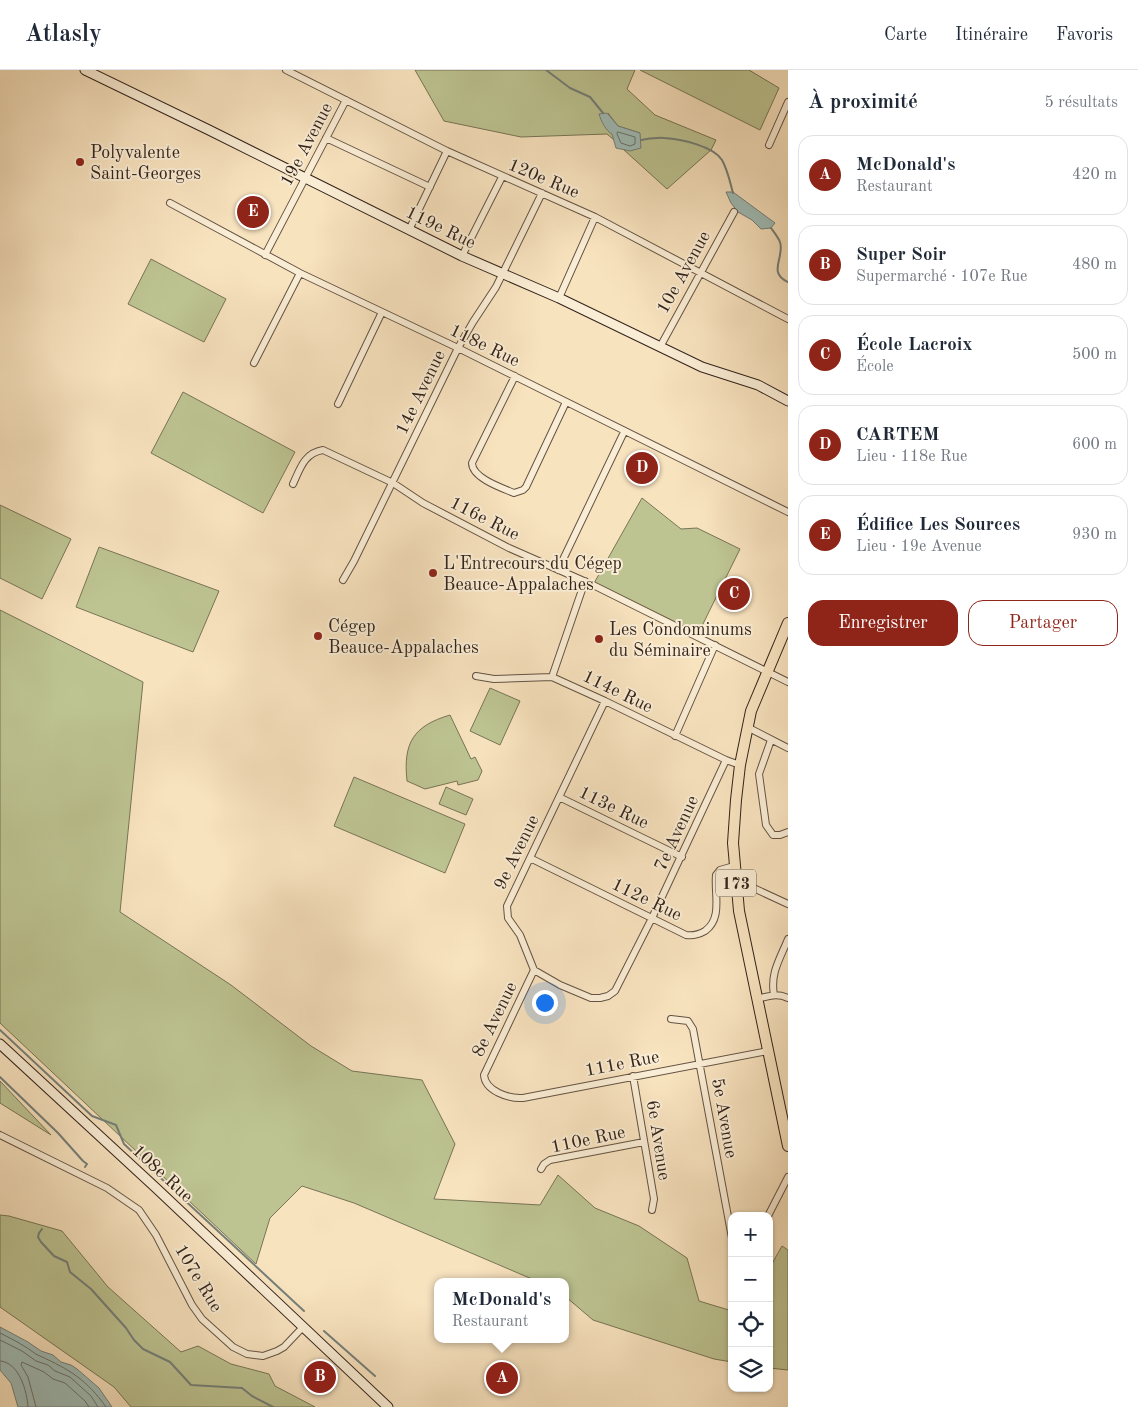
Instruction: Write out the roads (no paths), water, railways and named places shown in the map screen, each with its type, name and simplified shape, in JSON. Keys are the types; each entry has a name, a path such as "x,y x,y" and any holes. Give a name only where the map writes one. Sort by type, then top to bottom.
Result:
{"main road":[{"name":"173","path":"788,623 756,697 747,727 740,765 734,826 734,866 740,911 788,1146"}],"street":[{"name":"119e Rue","path":"85,70 462,256 559,298 702,366 758,385 788,401"},
{"name":"120e Rue","path":"286,70 447,151 502,177 542,192 595,218 788,319"},
{"name":"19e Avenue","path":"265,255 346,100"},
{"path":"769,144 788,102"},
{"path":"326,138 430,187"},
{"path":"410,230 447,151"},
{"path":"462,256 502,177"},
{"name":"14e Avenue","path":"344,580 458,348 491,295 542,192"},
{"name":"118e Rue","path":"170,203 300,273 458,348 788,512"},
{"name":"10e Avenue","path":"660,347 734,212"},
{"path":"559,298 595,218"},
{"path":"254,363 300,273"},
{"path":"338,404 382,312"},
{"path":"515,376 472,463 475,473 497,486 514,493 526,487 566,402"},
{"path":"558,570 624,432"},
{"name":"116e Rue","path":"293,484 308,457 315,451 322,450 392,483 424,503 501,544 585,582 788,682"},
{"path":"552,678 585,582"},
{"path":"674,736 715,645"},
{"name":"114e Rue","path":"476,676 494,679 552,678 740,765"},
{"name":"9e Avenue","path":"534,970 526,947 508,918 507,906 605,701"},
{"path":"747,727 788,748"},
{"path":"771,740 758,774 766,825 773,835 788,832"},
{"name":"7e Avenue","path":"534,970 546,978 582,995 600,998 608,996 615,991 682,857 726,760"},
{"name":"113e Rue","path":"560,797 682,857"},
{"name":"112e Rue","path":"530,858 686,935 692,936 700,934 713,923 716,914 716,875 720,870 734,866"},
{"path":"736,880 788,904"},
{"path":"774,995 773,975 788,939"},
{"name":"8e Avenue","path":"486,1082 484,1075 486,1069 534,970"},
{"path":"757,999 774,995 788,998"},
{"name":"5e Avenue","path":"672,1019 688,1021 692,1024 728,1216"},
{"name":"108e Rue","path":"0,1044 303,1327"},
{"name":"111e Rue","path":"486,1082 500,1093 516,1098 768,1051"},
{"name":"6e Avenue","path":"633,1076 654,1199 652,1210"},
{"name":"107e Rue","path":"0,1135 108,1188 138,1210 156,1235 192,1305 202,1320 233,1347 247,1354 264,1356 284,1346 303,1327"},
{"name":"110e Rue","path":"541,1169 550,1160 644,1142"},
{"path":"770,1212 788,1177"},
{"path":"303,1327 388,1407"}],"water":[{"path":"607,113 618,126 640,133 641,148 630,151 616,148 612,134 604,125 599,114"},
{"path":"726,192 733,192 775,223 771,228 761,229 752,220 738,212"},
{"path":"0,1327 41,1351 53,1355 61,1362 77,1369 99,1388 112,1407 18,1407 11,1383 0,1370"}],"waterway":[{"path":"546,70 570,88 590,97 603,113"},
{"path":"641,140 671,139 696,144 712,151 722,160 733,193"},
{"path":"771,228 780,242 779,274 788,282"},
{"path":"0,1030 92,1116 116,1125 124,1144 304,1311"},
{"path":"0,1077 58,1133 87,1164 85,1167"},
{"path":"42,1229 38,1237 41,1242 54,1256 67,1262 70,1272 91,1289 143,1349 170,1362 191,1385 242,1388 252,1396 273,1407"},
{"path":"324,1331 375,1376"}],"place":[{"name":"Polyvalente Saint-Georges","path":"80,162"},
{"name":"Édifice Les Sources","path":"253,212"},
{"name":"CARTEM","path":"642,468"},
{"name":"L'Entrecours du Cégep Beauce-Appalaches","path":"433,573"},
{"name":"École Lacroix","path":"734,594"},
{"name":"Cégep Beauce-Appalaches","path":"318,636"},
{"name":"Les Condominums du Séminaire","path":"599,639"},
{"name":"Super Soir","path":"320,1377"},
{"name":"McDonald's","path":"502,1378"}]}
